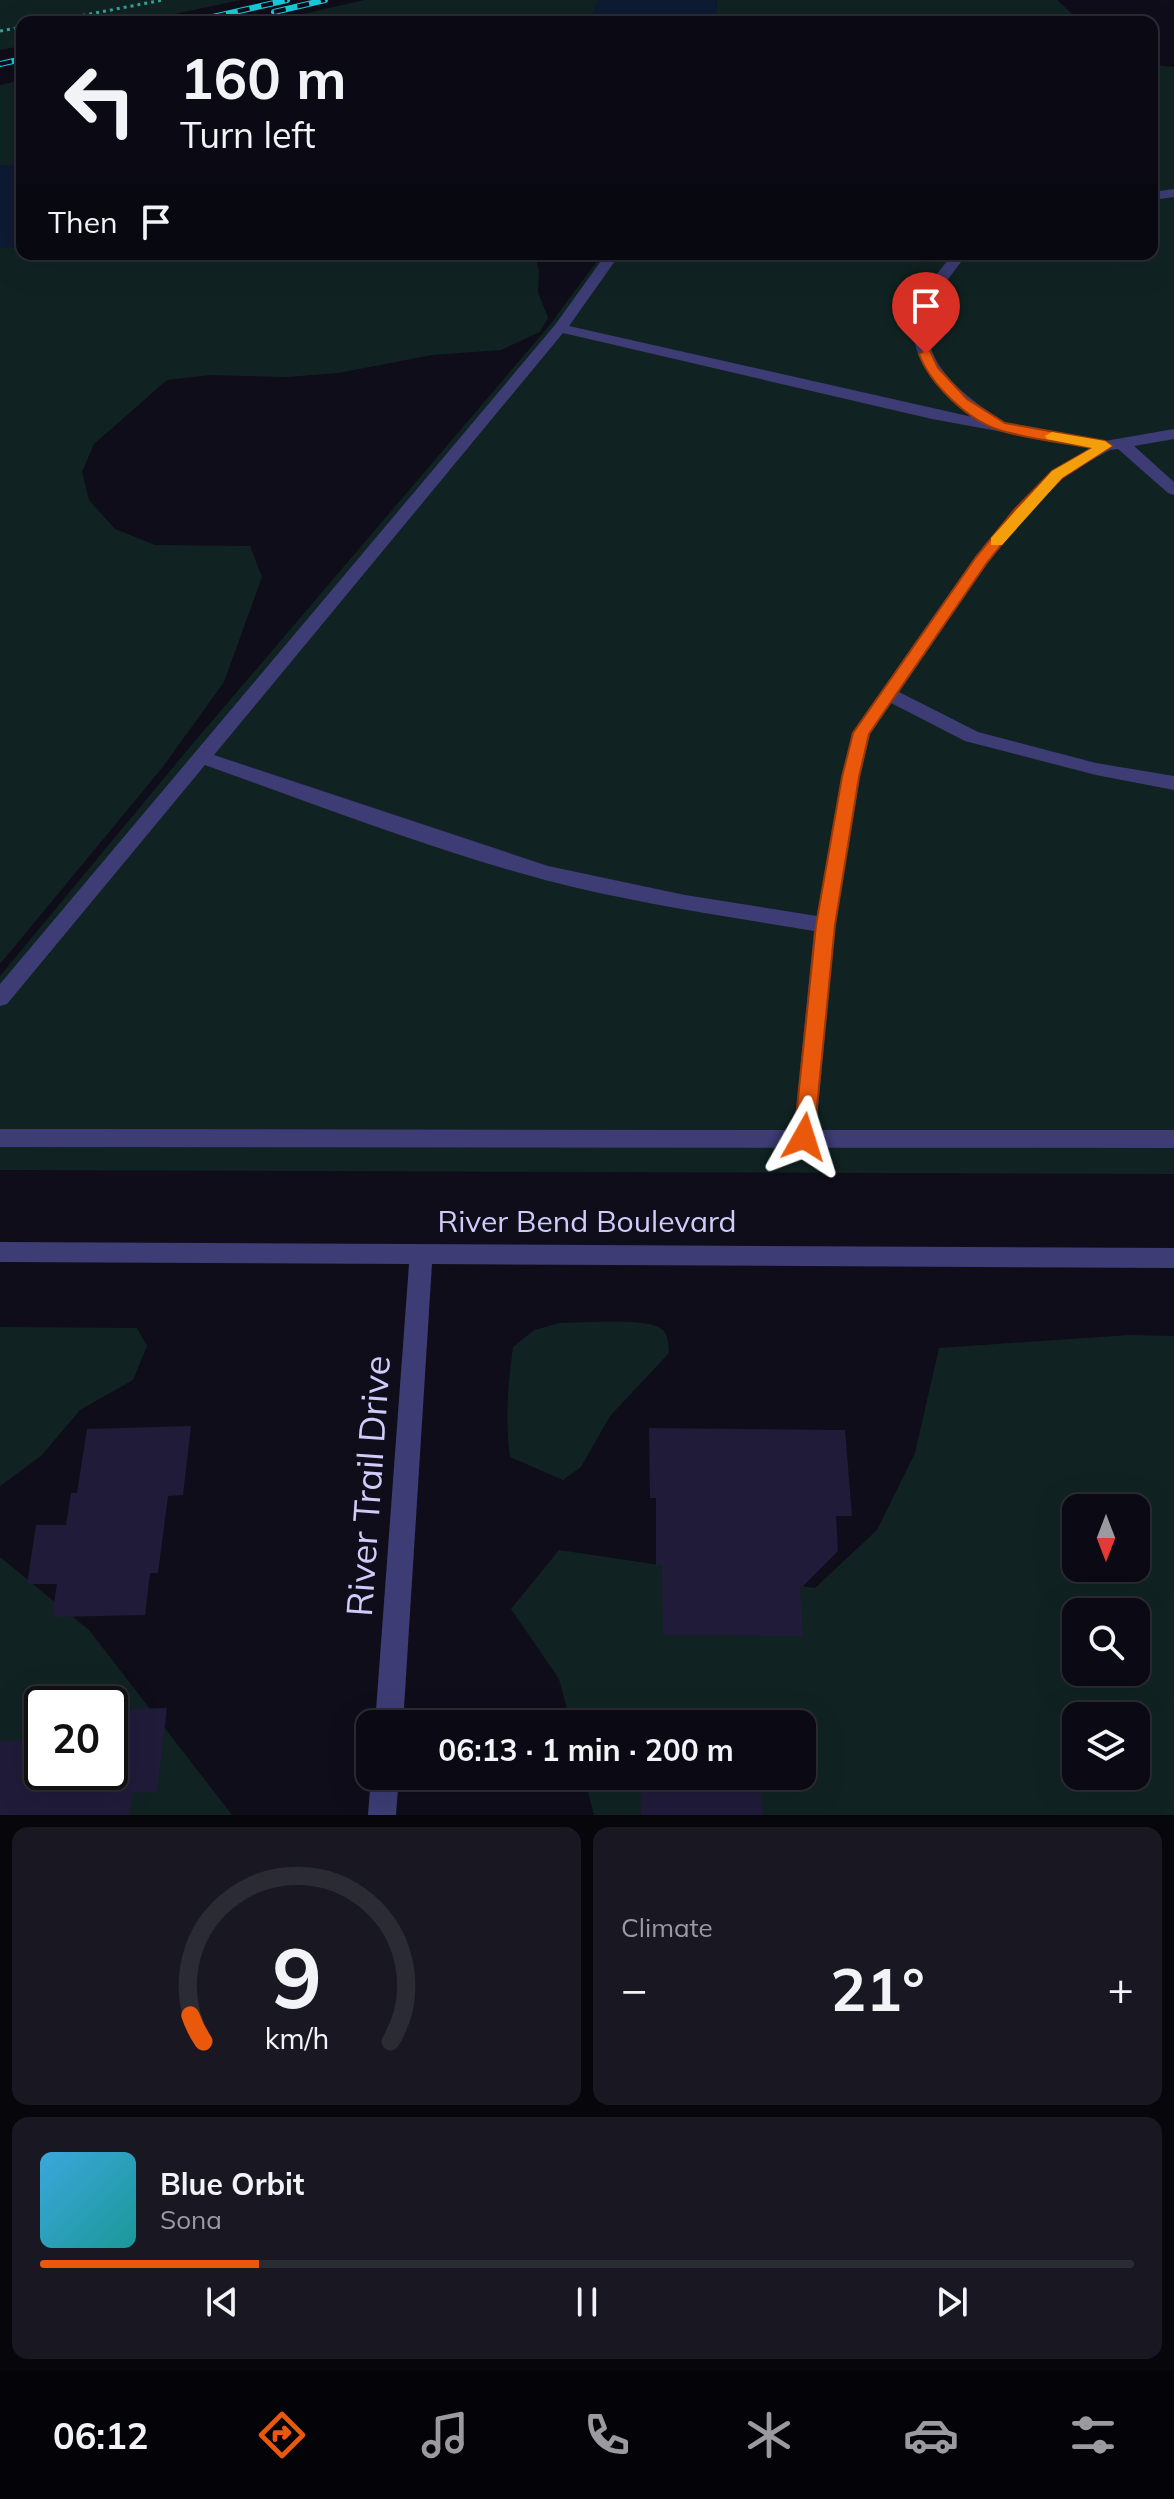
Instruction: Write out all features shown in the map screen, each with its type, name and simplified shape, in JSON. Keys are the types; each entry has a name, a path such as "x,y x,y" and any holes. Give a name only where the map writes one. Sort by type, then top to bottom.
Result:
{"street":[{"path":"0,998 560,328 609,260"},
{"path":"956,260 924,308 920,339 931,370 962,402 1001,426"},
{"path":"560,328 932,414 1001,426 1113,444 1174,434"},
{"path":"1113,444 1174,490"},
{"path":"804,1137 825,925 861,733 981,561 1020,512 1057,475 1113,444"},
{"path":"887,694 972,737 1096,769 1174,783"},
{"path":"203,758 547,873 685,902 825,925"},
{"path":"0,1138 1174,1139"},
{"name":"River Bend Boulevard","path":"0,1252 1174,1258"},
{"name":"River Trail Drive","path":"390,1710 421,1253"},
{"path":"382,1815 384,1790"}],"path":[{"path":"79,16 163,0"}],"green space":[{"path":"0,0 241,0 165,16 16,16 16,47 0,50"},
{"path":"364,0 599,0 591,16 295,16"},
{"path":"716,0 1057,0 1074,16 717,16"},
{"path":"1158,66 1174,67 1174,1174 0,1170 0,976 184,754 549,326 598,260 1158,260"},
{"path":"16,81 16,165 0,165 0,85"},
{"path":"0,248 16,248 16,260 536,260 538,292 548,318 540,332 501,350 432,355 338,373 287,377 210,375 167,380 94,444 82,472 89,500 115,529 155,545 250,546 262,577 224,682 162,768 0,964"},
{"path":"628,1322 653,1325 666,1334 669,1353 610,1416 581,1467 563,1480 510,1457 508,1429 513,1347 534,1330 560,1323"},
{"path":"0,1327 137,1328 147,1346 133,1380 80,1410 41,1456 0,1486"},
{"path":"1129,1335 1174,1336 1174,1815 594,1815 588,1790 816,1790 816,1710 567,1710 559,1679 511,1609 559,1550 815,1588 877,1530 915,1453 939,1348"},
{"path":"0,1557 89,1630 232,1815 0,1815"}],"water":[{"path":"599,0 716,0 717,16 591,16"},
{"path":"0,165 16,165 16,248 0,248"}],"building":[{"path":"191,1426 183,1495 168,1496 158,1573 150,1573 145,1615 52,1617 57,1584 27,1584 36,1525 66,1525 71,1493 77,1493 87,1429"},
{"path":"649,1428 845,1430 852,1516 836,1516 838,1551 800,1589 803,1636 663,1635 662,1565 656,1565 656,1498 650,1498"},
{"path":"167,1708 157,1792 132,1793 129,1815 0,1815 0,1741 24,1741 24,1790 128,1790 128,1709"},
{"path":"640,1790 762,1790 763,1815 641,1815"}],"railway":[{"path":"217,16 287,0"},
{"path":"274,12 325,0"},
{"path":"0,64 16,60"}],"slow traffic":[{"path":"996,542 1020,512 1057,475 1105,446 1052,436"}],"route":[{"path":"804,1137 825,925 861,733 981,561 1020,512 1057,475 1105,446 1001,426 962,402 931,370 926,354"}]}
